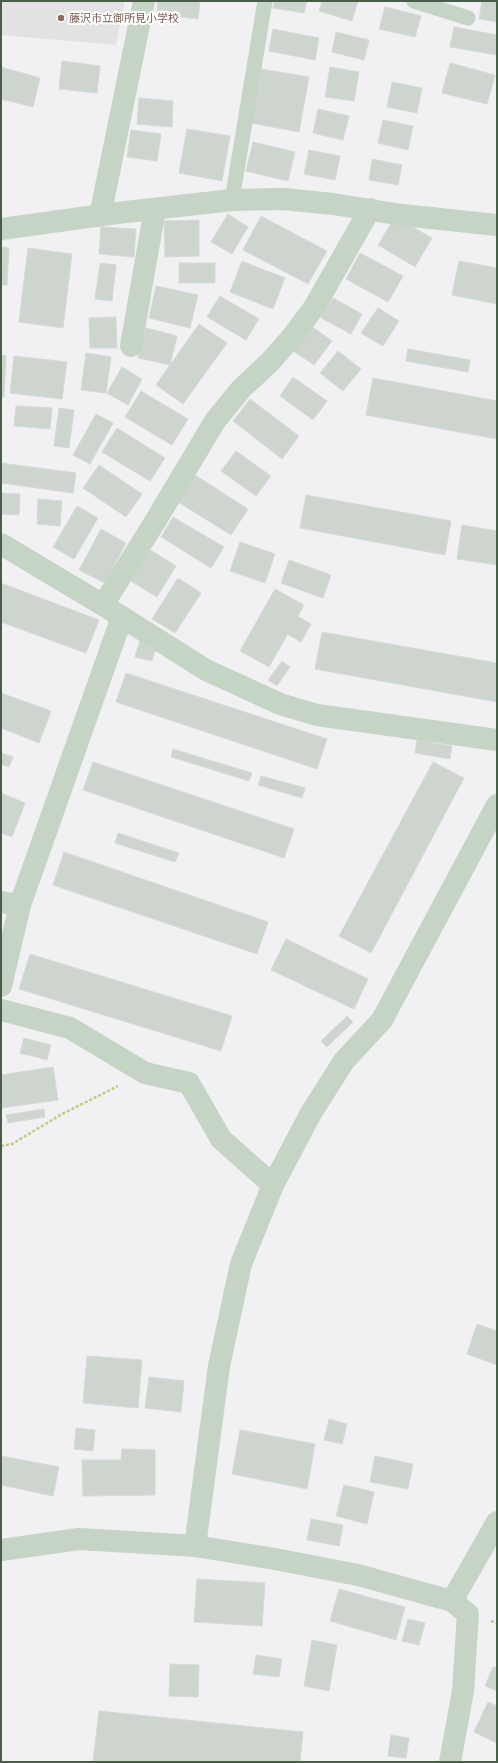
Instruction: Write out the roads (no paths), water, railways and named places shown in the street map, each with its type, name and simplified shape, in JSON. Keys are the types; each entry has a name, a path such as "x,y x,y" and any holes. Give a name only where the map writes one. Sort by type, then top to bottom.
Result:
{"street":[{"path":"100,216 144,1"},
{"path":"1,229 232,200 284,199 370,209 402,215 497,225"},
{"path":"130,346 155,209"},
{"path":"103,605 215,421 241,389 270,362 292,337 315,306 370,209"},
{"path":"1,544 103,605 206,670 280,704 317,715 497,740"},
{"path":"1,986 11,903 122,617"},
{"path":"195,1546 219,1366 242,1264 273,1185 311,1113 344,1061 382,1020 497,805"},
{"path":"1,1010 70,1028 145,1073 189,1083 221,1139 273,1185"},
{"path":"452,1602 497,1522"},
{"path":"1,1550 79,1539 195,1546 275,1558 358,1575 452,1602 468,1614 463,1691 450,1762"}],"lane":[{"path":"232,200 265,1"},
{"path":"414,1 468,18"}],"place":[{"name":"藤沢市立御所見小学校","path":"61,18"}]}
